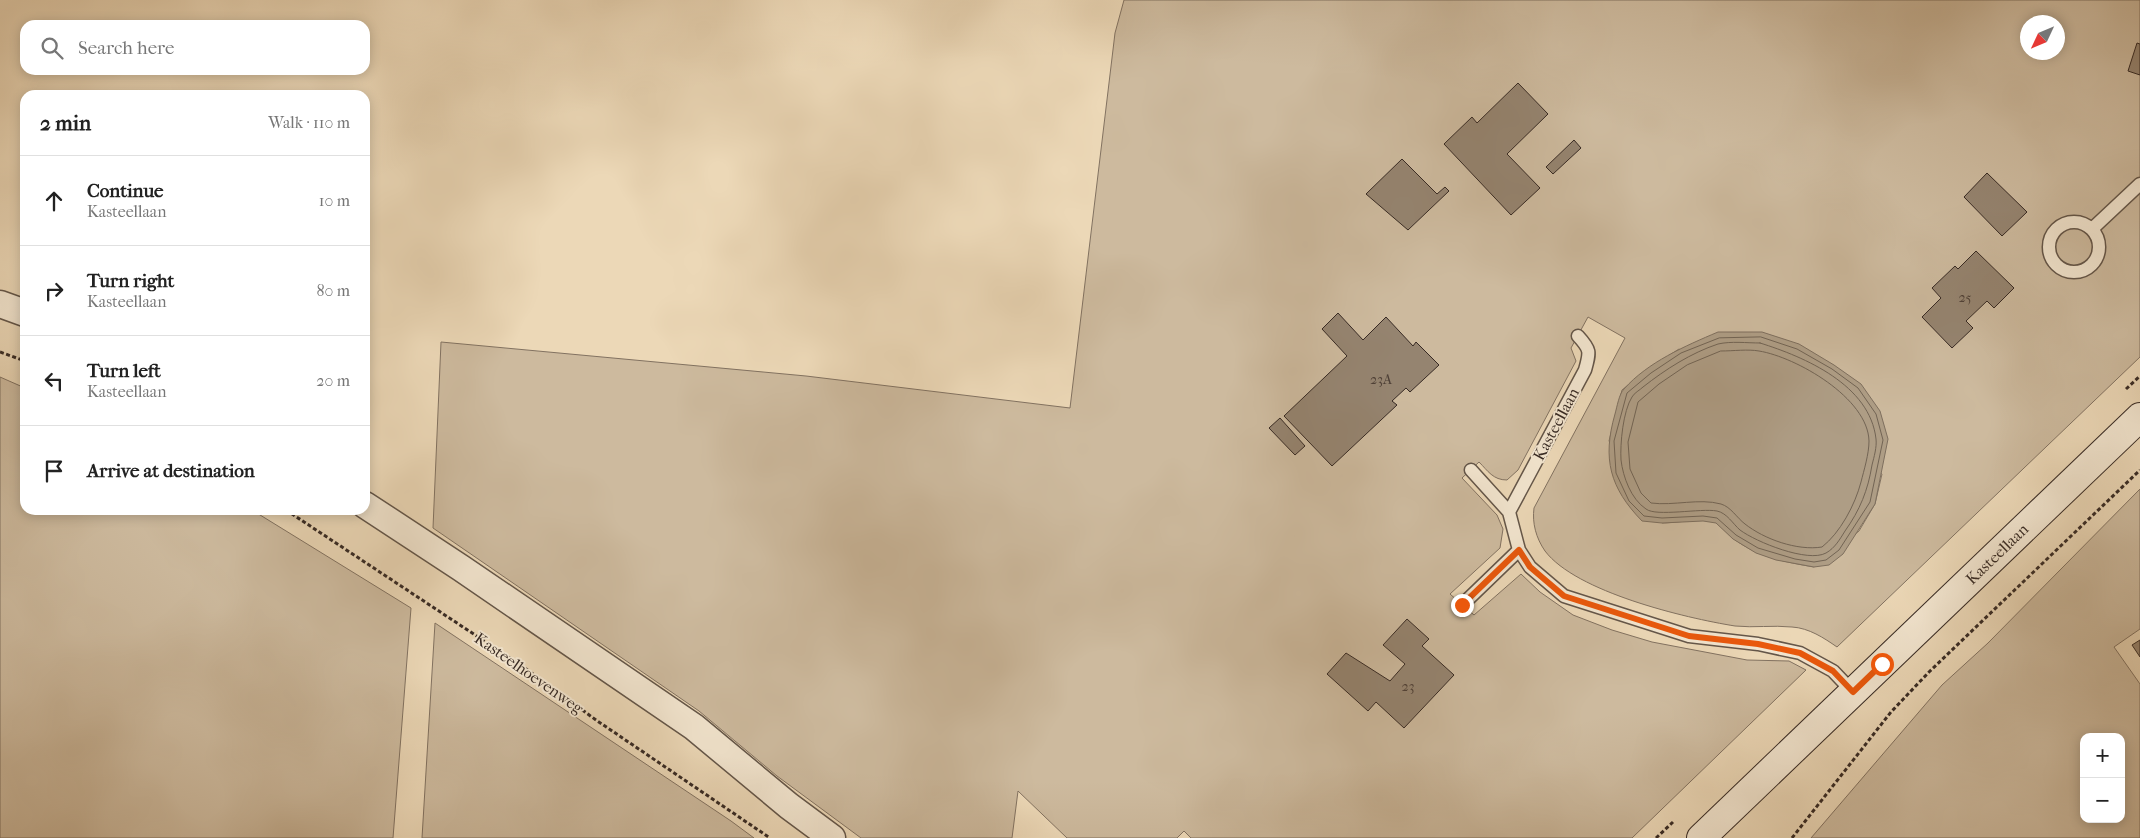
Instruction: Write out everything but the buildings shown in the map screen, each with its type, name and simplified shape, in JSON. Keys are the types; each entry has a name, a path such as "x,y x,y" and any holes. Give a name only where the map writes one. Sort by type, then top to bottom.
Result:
{"street":[{"path":"0,304 20,311"},
{"name":"Kasteellaan","path":"1701,838 2140,417"},
{"path":"370,508 694,727 789,806 832,838"}],"lane":[{"path":"2092,229 2140,184"},
{"path":"2077,221 2092,229 2097,236 2100,251 2092,266 2085,270 2069,272 2055,264 2050,257 2048,248 2054,231 2060,225 2077,221"},
{"name":"Kasteellaan","path":"1509,512 1585,370 1589,355 1588,347 1578,336"},
{"path":"1470,470 1509,512 1519,550 1530,567 1564,596 1689,636 1758,644 1800,653 1833,671 1853,692"},
{"path":"1462,605 1519,550"}],"path":[{"path":"0,352 20,359"},
{"path":"1792,838 1886,718 1929,672 2140,470"},
{"name":"Kasteelhoevenweg","path":"294,515 522,666 596,720 770,838"}],"shaded area":[{"path":"1124,0 2140,0 2140,357 1837,647 1804,629 1785,626 1735,626 1689,617 1633,601 1581,579 1560,566 1545,551 1535,530 1534,508 1625,338 1588,317 1571,348 1576,361 1518,470 1507,480 1502,480 1491,474 1479,462 1462,478 1497,515 1503,529 1500,548 1450,594 1474,615 1521,574 1540,592 1573,615 1612,630 1652,642 1747,660 1789,661 1806,670 1632,838 1191,838 1184,831 1177,838 1067,838 1018,791 1012,838 861,838 777,776 699,711 433,528 441,342 806,376 1070,408 1115,33","holes":["1679,349 1882,474 1875,504 1859,531 1814,567 1782,561 1753,550 1734,539 1717,523 1712,521 1699,520 1662,523 1609,441 1622,390 1648,369"]},
{"path":"0,377 20,386 20,515 260,515 411,608 393,838 0,838"},
{"path":"2140,489 2140,629 2114,647 2140,684 2140,838 1811,838 1942,685 1988,643"},
{"path":"435,623 731,821 754,838 422,838"}],"water":[{"path":"1718,332 1762,332 1799,344 1861,384 1880,411 1888,439 1875,504 1843,554 1829,565 1814,567 1776,560 1756,553 1733,539 1716,523 1703,521 1662,523 1642,521 1622,497 1616,485 1609,459 1609,445 1611,430 1622,391 1634,379 1656,363 1680,349"}],"route":[{"path":"1462,605 1519,550 1530,567 1564,596 1689,636 1758,644 1800,653 1833,671 1853,692 1882,664"}]}
